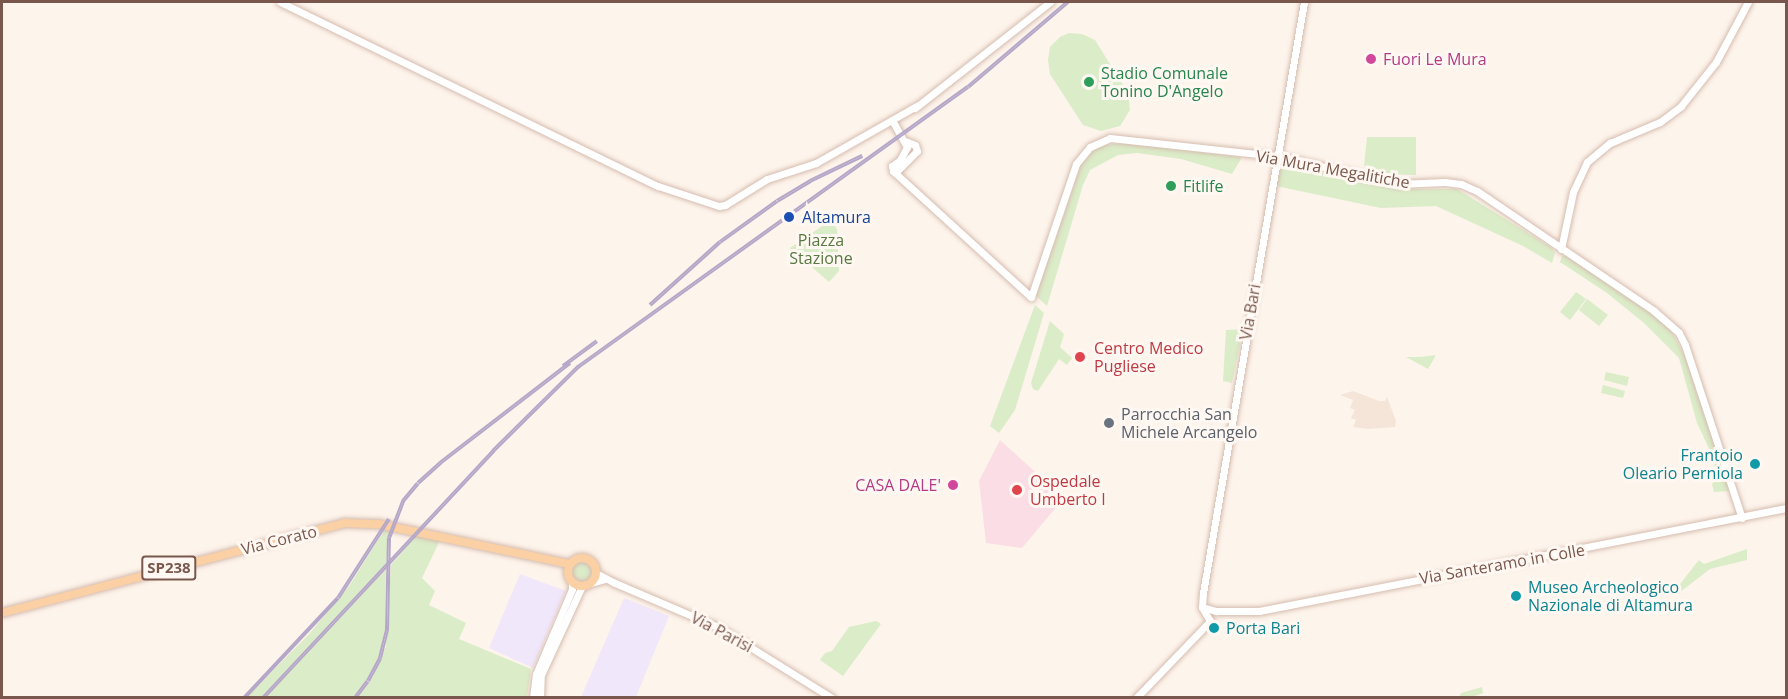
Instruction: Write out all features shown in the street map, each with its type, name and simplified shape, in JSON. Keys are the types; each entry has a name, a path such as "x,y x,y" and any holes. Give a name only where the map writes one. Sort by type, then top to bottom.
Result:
{"main road":[{"path":"280,2 640,177 714,205 725,205 767,179 816,164 868,132 893,125 1050,2"},
{"name":"Via Bari","path":"1202,607 1304,2"},
{"path":"1561,249 1573,192 1587,162 1610,143 1660,122 1681,106 1716,62 1748,2"},
{"name":"Via Mura Megalitiche","path":"893,125 908,147 898,168 906,181 1031,297 1076,164 1096,143 1118,137 1277,156 1398,184 1461,184 1477,191 1654,311 1679,333 1685,345 1742,518"},
{"name":"Via Santeramo in Colle","path":"1202,607 1216,611 1259,611 1786,508"},
{"name":"Via Corato","path":"2,613 344,523 378,524 570,564"},
{"path":"533,698 536,674 572,589 570,564 576,559 586,558 594,564 596,573 591,583"},
{"path":"559,562 570,578 582,586"},
{"name":"Via Parisi","path":"596,573 605,579 708,621 832,698"},
{"path":"540,698 541,675 582,586 605,579"},
{"path":"1136,698 1210,621 1202,607"}],"shaded area":[{"path":"1353,391 1379,401 1385,401 1387,397 1396,421 1395,427 1368,429 1353,427 1356,420 1351,418 1355,410 1350,408 1353,400 1340,395"},
{"name":"Ospedale Umberto I","path":"1000,440 1064,498 1022,548 986,543 979,481"},
{"path":"520,574 566,591 533,668 489,648"},
{"path":"624,598 669,616 636,697 581,697"}],"green space":[{"path":"1069,33 1082,34 1095,40 1128,93 1130,110 1120,126 1101,131 1083,125 1050,74 1048,60 1050,47 1060,37"},
{"path":"1367,137 1416,137 1416,175 1385,174 1384,176 1370,172 1369,167 1364,166"},
{"path":"1128,143 1240,157 1241,159 1232,174 1181,159 1137,153 1118,155 1090,170 1083,185 1047,306 1036,296 1081,165 1094,150 1102,145"},
{"path":"1280,166 1324,171 1324,175 1382,187 1384,185 1401,189 1457,189 1552,248 1555,253 1552,263 1523,246 1436,206 1381,208 1276,186"},
{"name":"Piazza Stazione","path":"831,220 837,229 839,271 829,282 790,248"},
{"path":"1566,255 1661,320 1671,330 1688,362 1730,491 1714,492 1712,484 1717,479 1713,457 1697,423 1679,358 1644,323 1607,293 1560,262 1562,256"},
{"path":"1576,292 1586,299 1570,320 1560,312"},
{"path":"1587,299 1608,315 1599,326 1579,310"},
{"path":"1035,305 1044,313 1015,410 999,433 990,426"},
{"path":"1050,321 1064,334 1060,347 1072,358 1067,365 1059,359 1038,391 1033,389 1031,383"},
{"path":"1243,329 1232,383 1223,381 1226,330"},
{"path":"1436,355 1428,369 1406,357 1420,357"},
{"path":"1606,372 1629,377 1627,386 1604,380"},
{"path":"1603,385 1625,391 1623,398 1601,393"},
{"path":"385,529 390,530 386,565 262,697 246,698 310,633 349,586"},
{"path":"417,535 440,540 422,578 435,591 429,605 466,623 459,639 531,669 527,697 358,698 373,677 386,646 391,565"},
{"path":"1747,549 1747,560 1710,569 1675,596 1673,593 1699,560 1704,564"},
{"path":"582,562 589,565 592,572 589,579 582,582 575,579 572,572 575,565"},
{"path":"386,568 385,630 382,648 376,665 360,691 353,697 265,697"},
{"path":"876,621 881,624 843,676 820,660 825,653 832,651 849,627"},
{"path":"1482,687 1483,693 1472,697 1459,697 1461,693"}],"railway":[{"path":"263,698 493,451 578,367 968,87 1068,2"},
{"path":"650,305 720,242 777,201 810,181 862,156"},
{"path":"563,366 597,341"},
{"path":"355,698 368,681 380,658 387,630 389,538 403,501 418,483 440,463 570,363"},
{"path":"244,698 338,598 389,519"}],"place":[{"name":"Fuori Le Mura","path":"1371,59"},
{"name":"Stadio Comunale Tonino D'Angelo","path":"1089,82"},
{"name":"Fitlife","path":"1171,186"},
{"name":"Altamura","path":"789,217"},
{"name":"Centro Medico Pugliese","path":"1080,357"},
{"name":"Parrocchia San Michele Arcangelo","path":"1109,423"},
{"name":"Frantoio Oleario Perniola","path":"1755,464"},
{"name":"CASA DALE'","path":"953,485"},
{"name":"Ospedale Umberto I","path":"1017,490"},
{"name":"Museo Archeologico Nazionale di Altamura","path":"1516,596"},
{"name":"Porta Bari","path":"1214,628"}]}
